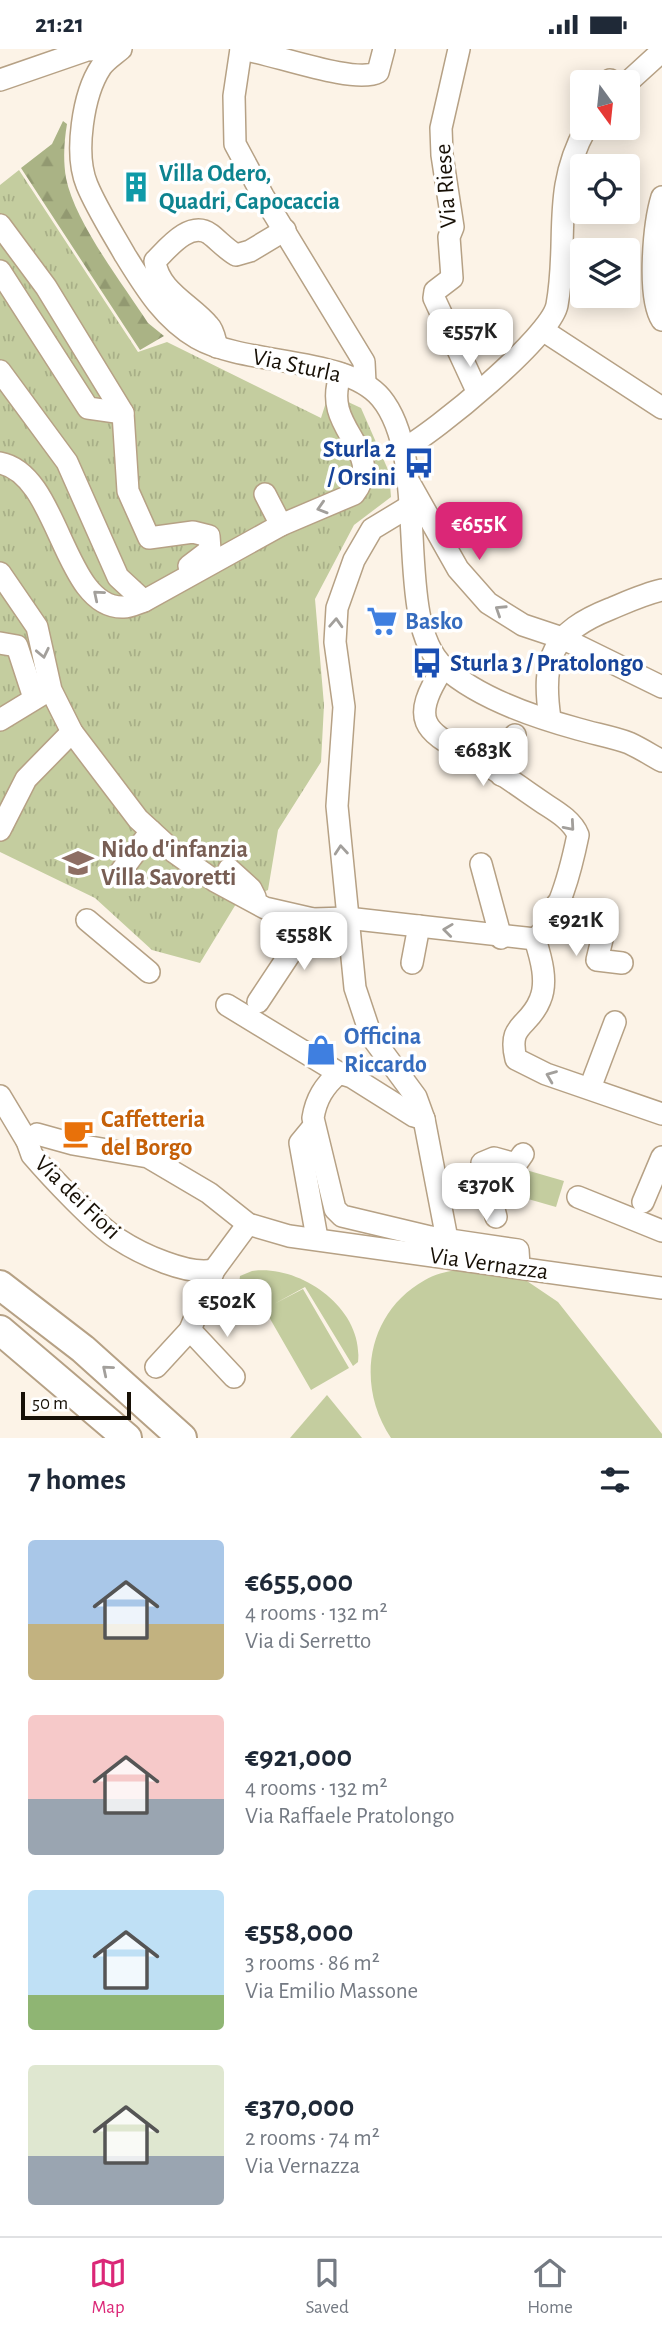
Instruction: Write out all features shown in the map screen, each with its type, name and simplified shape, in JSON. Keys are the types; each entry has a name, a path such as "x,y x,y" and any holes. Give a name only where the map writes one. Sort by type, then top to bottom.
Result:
{"main road":[{"path":"0,1285 83,1349 182,1438"},
{"path":"0,1330 128,1438"}],"street":[{"path":"0,80 87,50 118,49"},
{"name":"Via Sturla","path":"118,49 102,65 86,103 82,127 86,184 148,293 172,321 217,348 341,374 365,383 381,398 394,419 403,449 422,625 429,647 444,667 476,688 550,719 627,743 662,761"},
{"path":"365,383 364,362 235,144 234,96 241,49 353,75 373,75 378,72 384,49"},
{"name":"Via Riese","path":"459,49 441,128 444,174 453,227 449,237 452,278 435,291 434,298 477,391"},
{"path":"633,70 662,51"},
{"path":"403,449 433,431 544,331 557,309 561,277 560,221 566,177 579,140"},
{"path":"662,197 656,217 654,289 656,311 662,320"},
{"path":"0,225 46,287 123,413 128,491 149,538 193,532 209,536 210,550 185,569 185,579"},
{"path":"217,348 211,327 182,303 165,283 156,272 155,261 175,241 194,230 208,232 236,255 250,251 285,230"},
{"path":"0,271 88,408 123,413"},
{"path":"544,331 662,408"},
{"path":"0,371 67,462 118,577 144,601"},
{"path":"0,463 18,470 29,480 52,517 77,571 101,600 122,607 144,601 281,525 339,503 354,494 362,484 363,462 359,449 336,410 335,395 341,374"},
{"path":"407,479 458,569 488,603 523,625 562,638 662,687"},
{"path":"265,494 281,525"},
{"name":"Via Vernazza","path":"410,506 372,529 354,560 337,608 335,642 344,707 337,806 355,988 364,1020 381,1054 416,1097 424,1119 447,1239"},
{"path":"0,573 37,627 42,694"},
{"path":"550,719 547,669 562,638 580,621 662,590"},
{"path":"0,643 17,646 42,694 138,819 215,881 254,903 313,919 347,918 501,938 535,939 548,925 557,904 575,849 575,829 555,811 429,729 424,709 426,696 444,667"},
{"path":"0,720 42,694"},
{"path":"0,830 26,779 72,732"},
{"path":"501,775 515,735"},
{"path":"119,874 151,831"},
{"path":"481,863 501,938"},
{"path":"229,869 251,890 254,903"},
{"path":"557,904 606,923 593,968 622,963"},
{"path":"258,1002 313,919"},
{"path":"87,920 149,972"},
{"path":"412,963 419,926"},
{"path":"535,939 543,973 541,998 514,1033 512,1043 516,1059 546,1074 662,1114"},
{"path":"227,1005 339,1073 352,1077 414,1116 424,1119"},
{"path":"590,1088 615,1022"},
{"name":"Via Vernazza","path":"339,1073 328,1083 316,1103 314,1126 331,1201 342,1216 518,1258 662,1288"},
{"name":"Via dei Fiori","path":"3,1107 27,1141 32,1155 117,1238 183,1269 200,1273 214,1270"},
{"name":"Via Vernazza","path":"314,1126 300,1143 316,1232"},
{"name":"Via Vernazza","path":"27,1141 37,1134 73,1144 148,1157 209,1193 248,1224 289,1236 316,1232 518,1258"},
{"path":"496,1217 482,1163 494,1158 516,1164 525,1151"},
{"path":"643,1202 662,1157"},
{"path":"578,1197 662,1231"},
{"path":"156,1367 190,1330 214,1270 248,1224"},
{"path":"190,1330 234,1377"}],"green space":[{"path":"63,121 67,124 64,151 66,178 79,214 101,253 148,323 164,336 140,350 21,168 52,144"},
{"path":"19,170 138,352 167,342 321,418 329,393 361,408 389,472 391,497 354,525 315,599 324,705 321,762 278,830 268,890 236,904 200,963 152,950 95,898 0,852 0,185"},
{"path":"505,1164 564,1181 556,1207 497,1190"},
{"path":"471,1268 518,1275 558,1302 662,1434 662,1438 391,1438 373,1395 373,1351 379,1330 390,1311 405,1294 425,1280 441,1273"},
{"path":"252,1271 290,1275 308,1282 325,1294 340,1308 351,1324 357,1342 358,1362 353,1366 305,1287 274,1304 303,1289 349,1368 311,1390 265,1310 238,1291 240,1276"},
{"path":"327,1395 362,1438 290,1438"}],"place":[{"name":"Villa Odero, Quadri, Capocaccia","path":"136,187"},
{"name":"Sturla 2 / Orsini","path":"419,463"},
{"name":"Basko","path":"382,621"},
{"name":"Sturla 3 / Pratolongo","path":"427,663"},
{"name":"Nido d'infanzia Villa Savoretti","path":"78,863"},
{"name":"Officina Riccardo","path":"321,1050"},
{"name":"Caffetteria del Borgo","path":"78,1133"}]}
